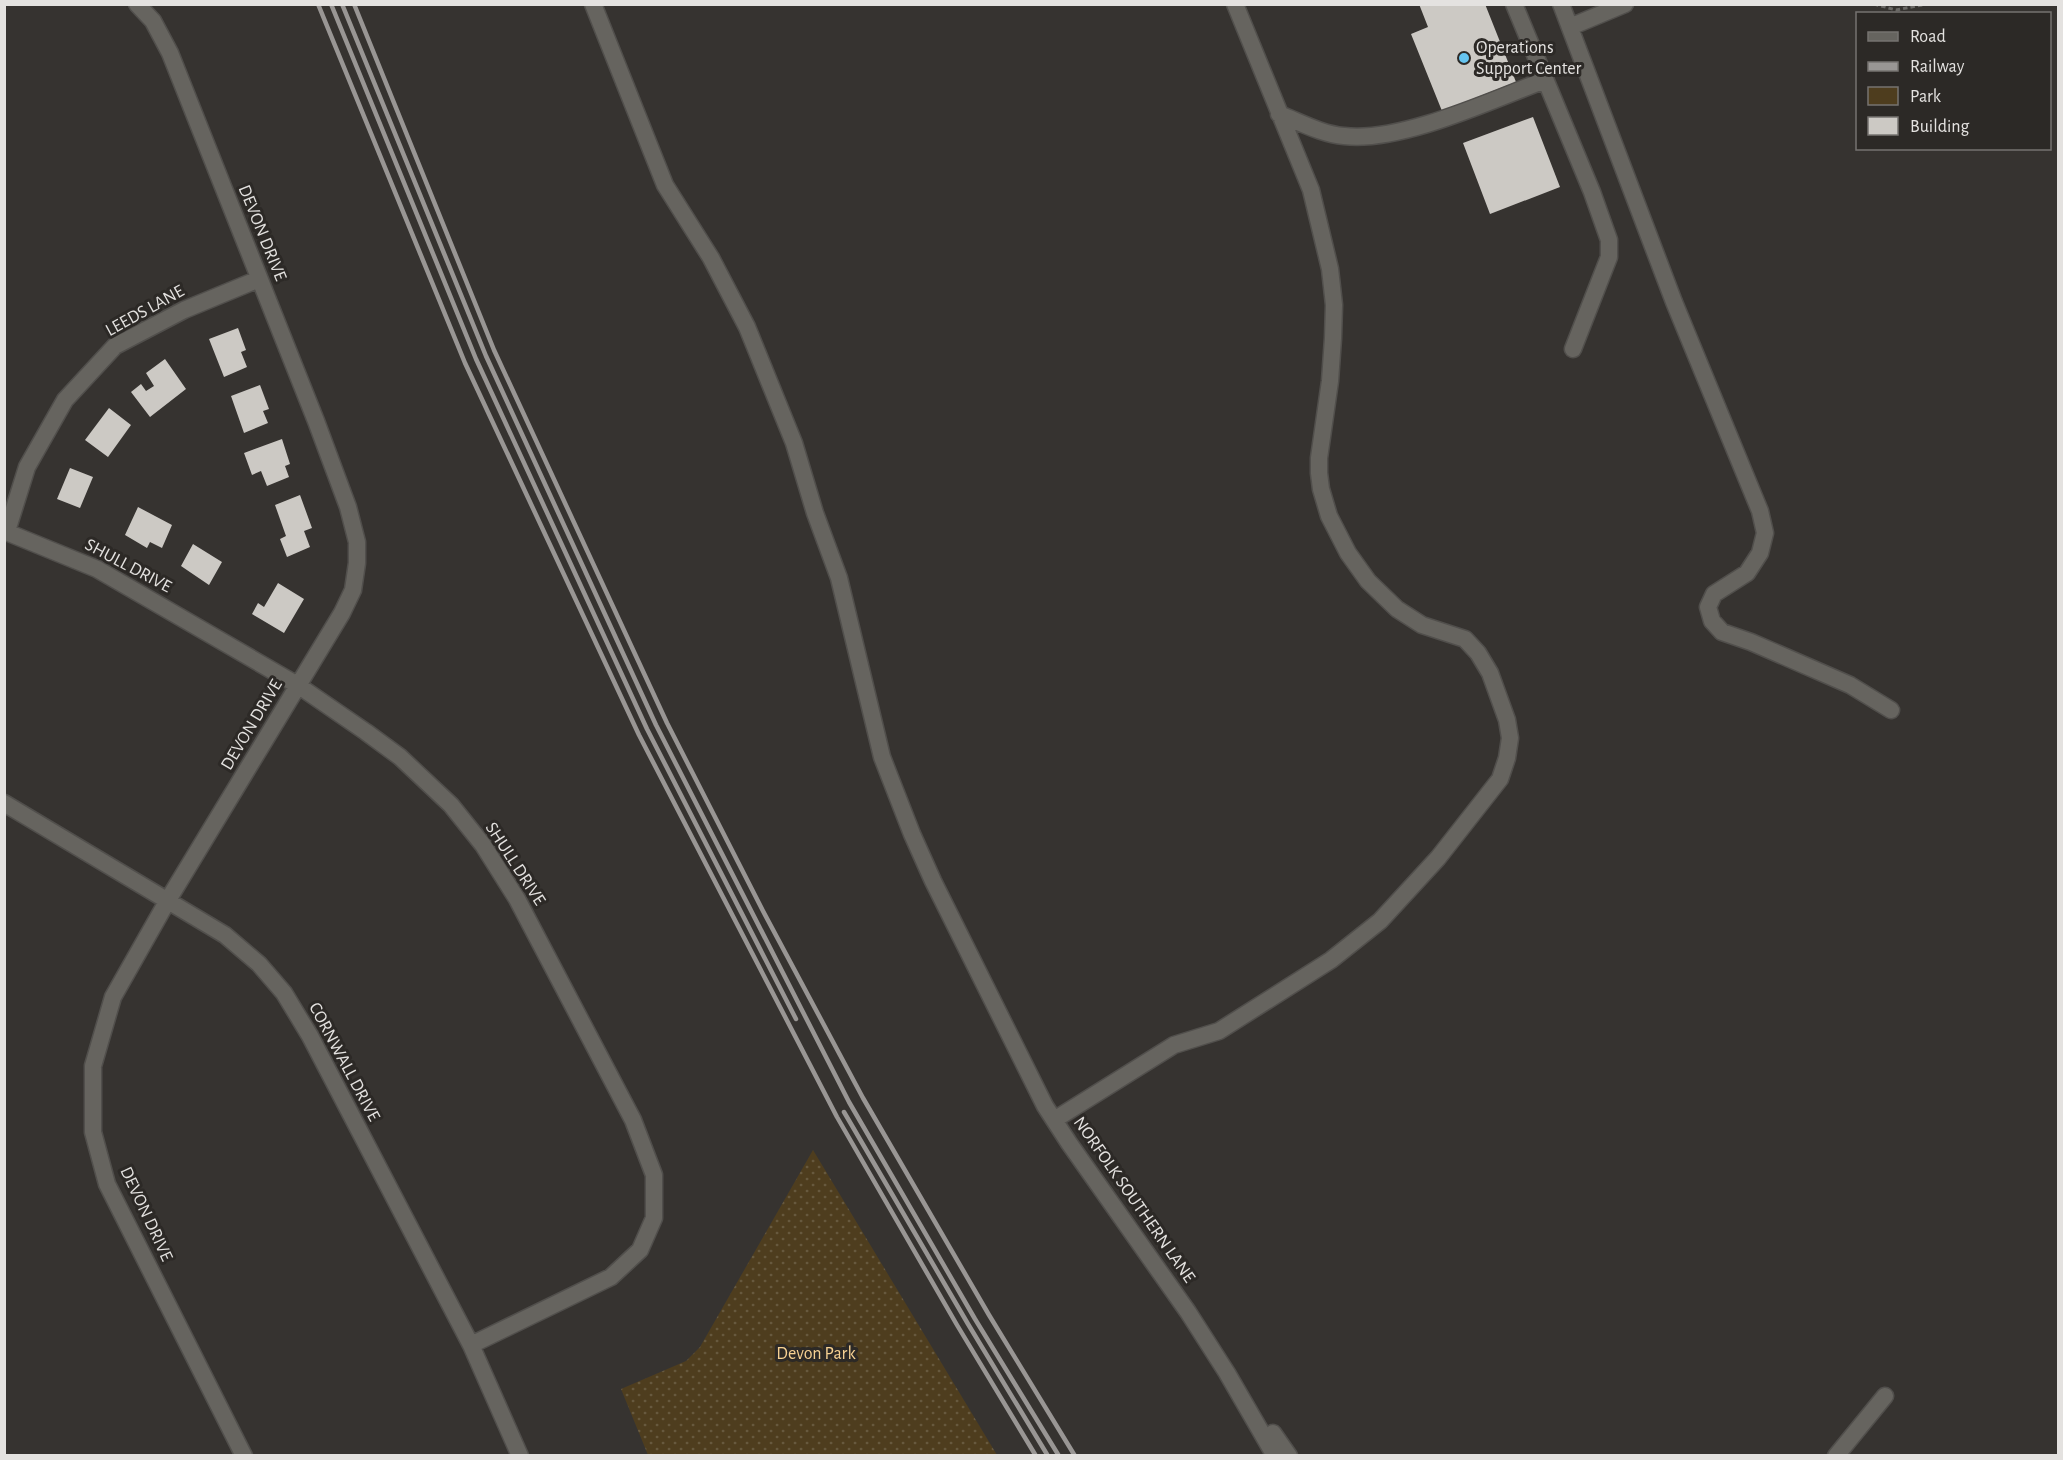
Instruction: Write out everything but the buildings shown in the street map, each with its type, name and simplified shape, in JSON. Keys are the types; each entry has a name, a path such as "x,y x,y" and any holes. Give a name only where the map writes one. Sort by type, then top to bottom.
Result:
{"street":[{"name":"DEVON DRIVE","path":"137,4 153,21 170,53 324,442 348,507 357,542 353,590 342,613 168,900 113,997 93,1066 93,1132 107,1184 244,1455"},
{"name":"NORFOLK SOUTHERN LANE","path":"593,4 665,185 711,258 742,318 794,443 815,513 839,578 882,757 916,843 1027,1071 1054,1120 1188,1312 1275,1455"},
{"path":"1054,1120 1174,1045 1219,1031 1331,960 1380,921 1437,858 1500,779 1507,758 1510,738 1507,720 1490,673 1478,653 1465,639 1422,625 1397,609 1368,580 1348,553 1329,516 1321,489 1319,458 1329,393 1333,338 1334,305 1330,269 1311,190 1235,4"},
{"path":"1514,4 1592,192 1609,240 1609,257 1573,349"},
{"path":"1561,4 1674,302 1761,512 1765,533 1761,553 1747,573 1714,594 1708,607 1712,621 1722,632 1751,642 1850,685 1891,710"},
{"path":"1569,27 1625,4"},
{"path":"1279,114 1325,133 1360,138 1385,134 1451,116 1545,80"},
{"name":"LEEDS LANE","path":"6,531 27,467 65,400 116,346 184,310 259,279"},
{"name":"SHULL DRIVE","path":"6,531 98,569 299,686 400,757 450,805 483,845 517,898 633,1120 654,1175 654,1218 640,1250 610,1277 471,1345"},
{"name":"CORNWALL DRIVE","path":"4,803 225,935 259,964 284,993 310,1036 471,1345 520,1455"},
{"path":"1188,1312 1289,1455"},
{"path":"1836,1455 1885,1396"}],"path":[{"path":"1726,4 1735,4"},
{"path":"1874,4 1896,10 1927,4"}],"green space":[{"name":"Devon Park","path":"813,1150 997,1455 648,1455 621,1389 686,1361 700,1347"}],"railway":[{"path":"318,4 465,363 639,735 837,1117 957,1325 1036,1456"},
{"path":"331,4 476,359 647,729 796,1019"},
{"path":"342,4 486,356 656,725 849,1102 975,1319 1059,1456"},
{"path":"354,4 494,350 667,723 763,911 863,1098 989,1315 1075,1456"},
{"path":"844,1112 1048,1456"}],"place":[{"name":"Operations Support Center","path":"1464,58"}]}
